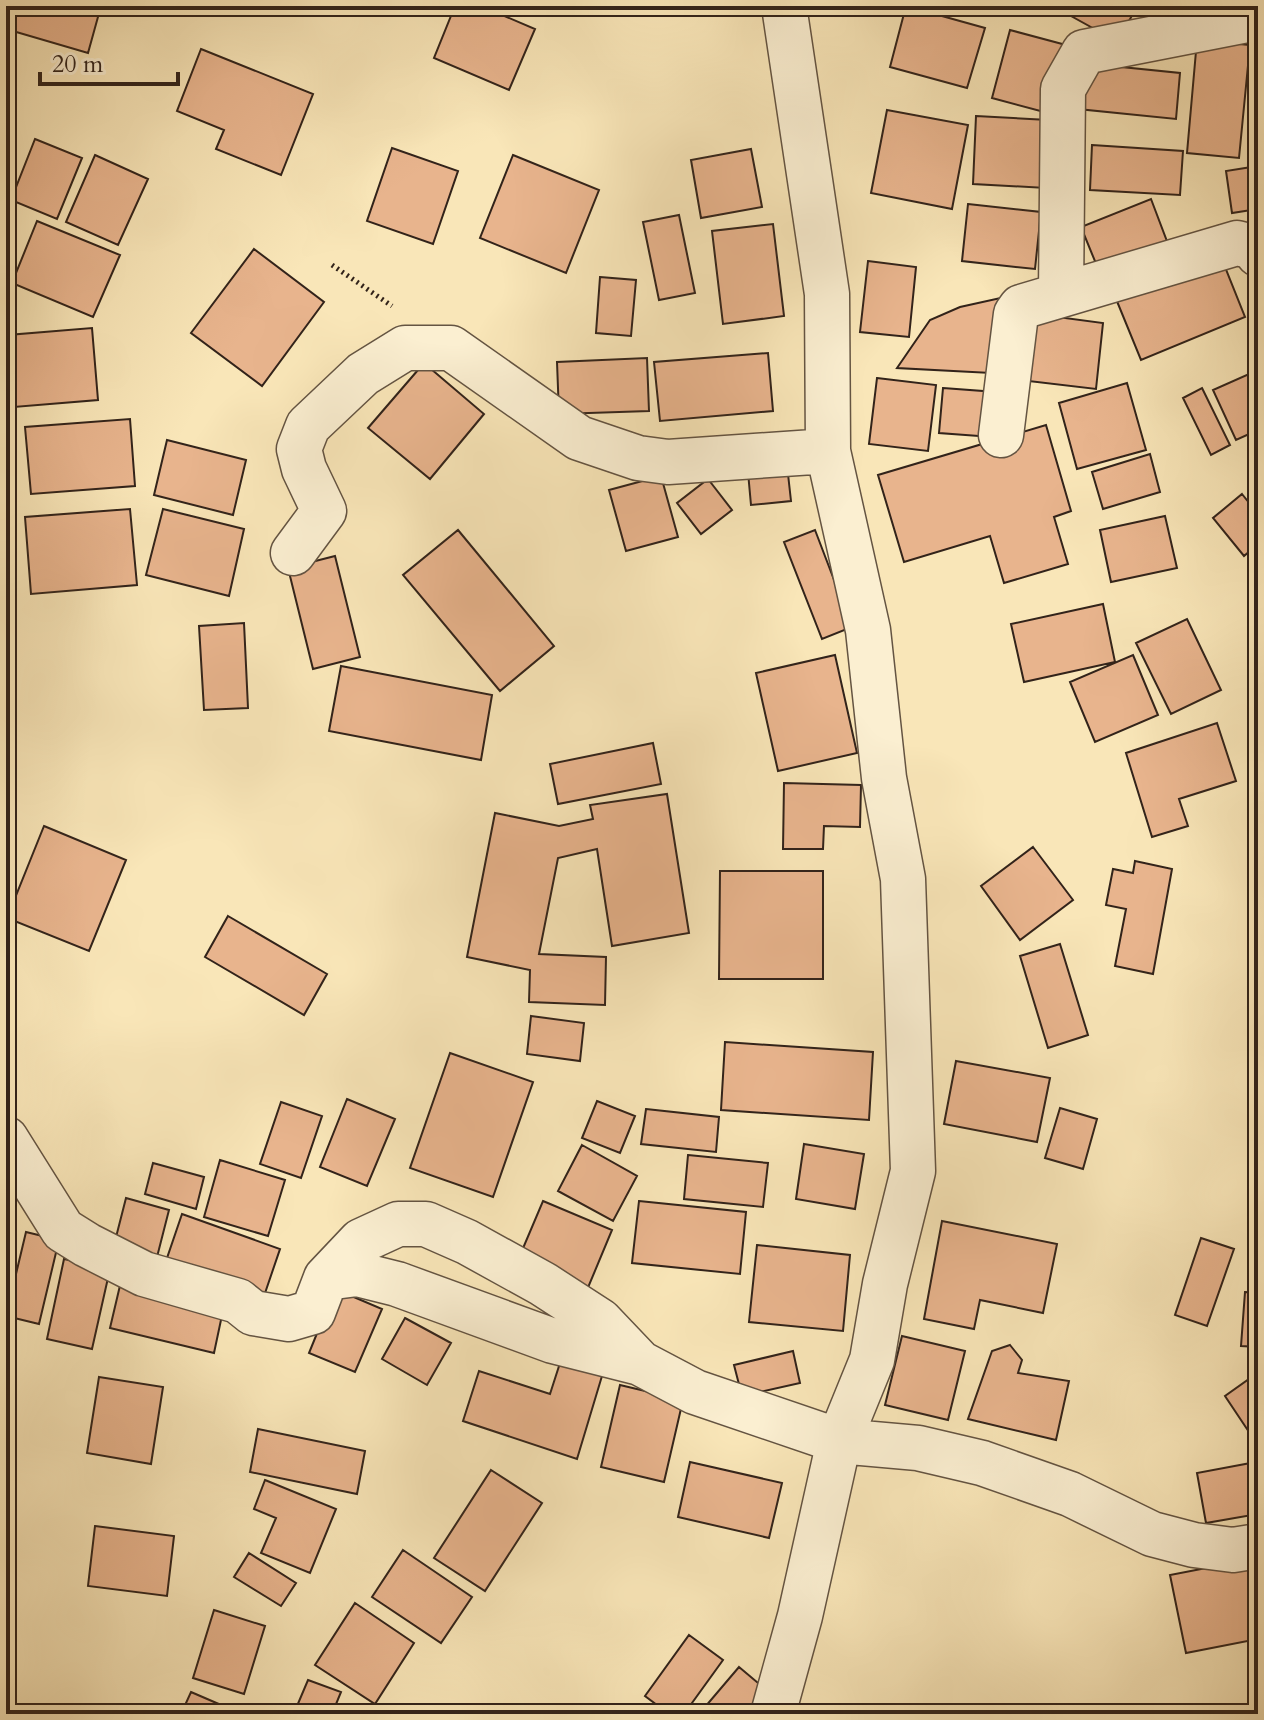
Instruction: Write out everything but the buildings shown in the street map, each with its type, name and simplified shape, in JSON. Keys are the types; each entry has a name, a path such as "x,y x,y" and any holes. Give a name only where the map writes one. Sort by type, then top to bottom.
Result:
{"street":[{"path":"773,1714 800,1616 839,1441 872,1360 885,1284 913,1171 903,879 884,778 868,630 828,451 827,294 784,6"},
{"path":"1061,293 1063,89 1084,52 1258,18"},
{"path":"1001,435 1016,314 1021,307 1237,243 1253,247 1258,254"},
{"path":"293,553 324,511 304,469 299,449 308,426 363,374 405,348 451,348 579,438 638,458 668,462 828,451"},
{"path":"6,1139 63,1230 144,1274 238,1301 253,1313 289,1319 313,1312 326,1278 361,1241 398,1224 426,1224 505,1263 600,1321 640,1363"},
{"path":"326,1278 357,1274 397,1284 553,1341 640,1363 695,1392 839,1441 918,1448 982,1463 1070,1494 1152,1534 1194,1545 1233,1550 1258,1546"}]}
